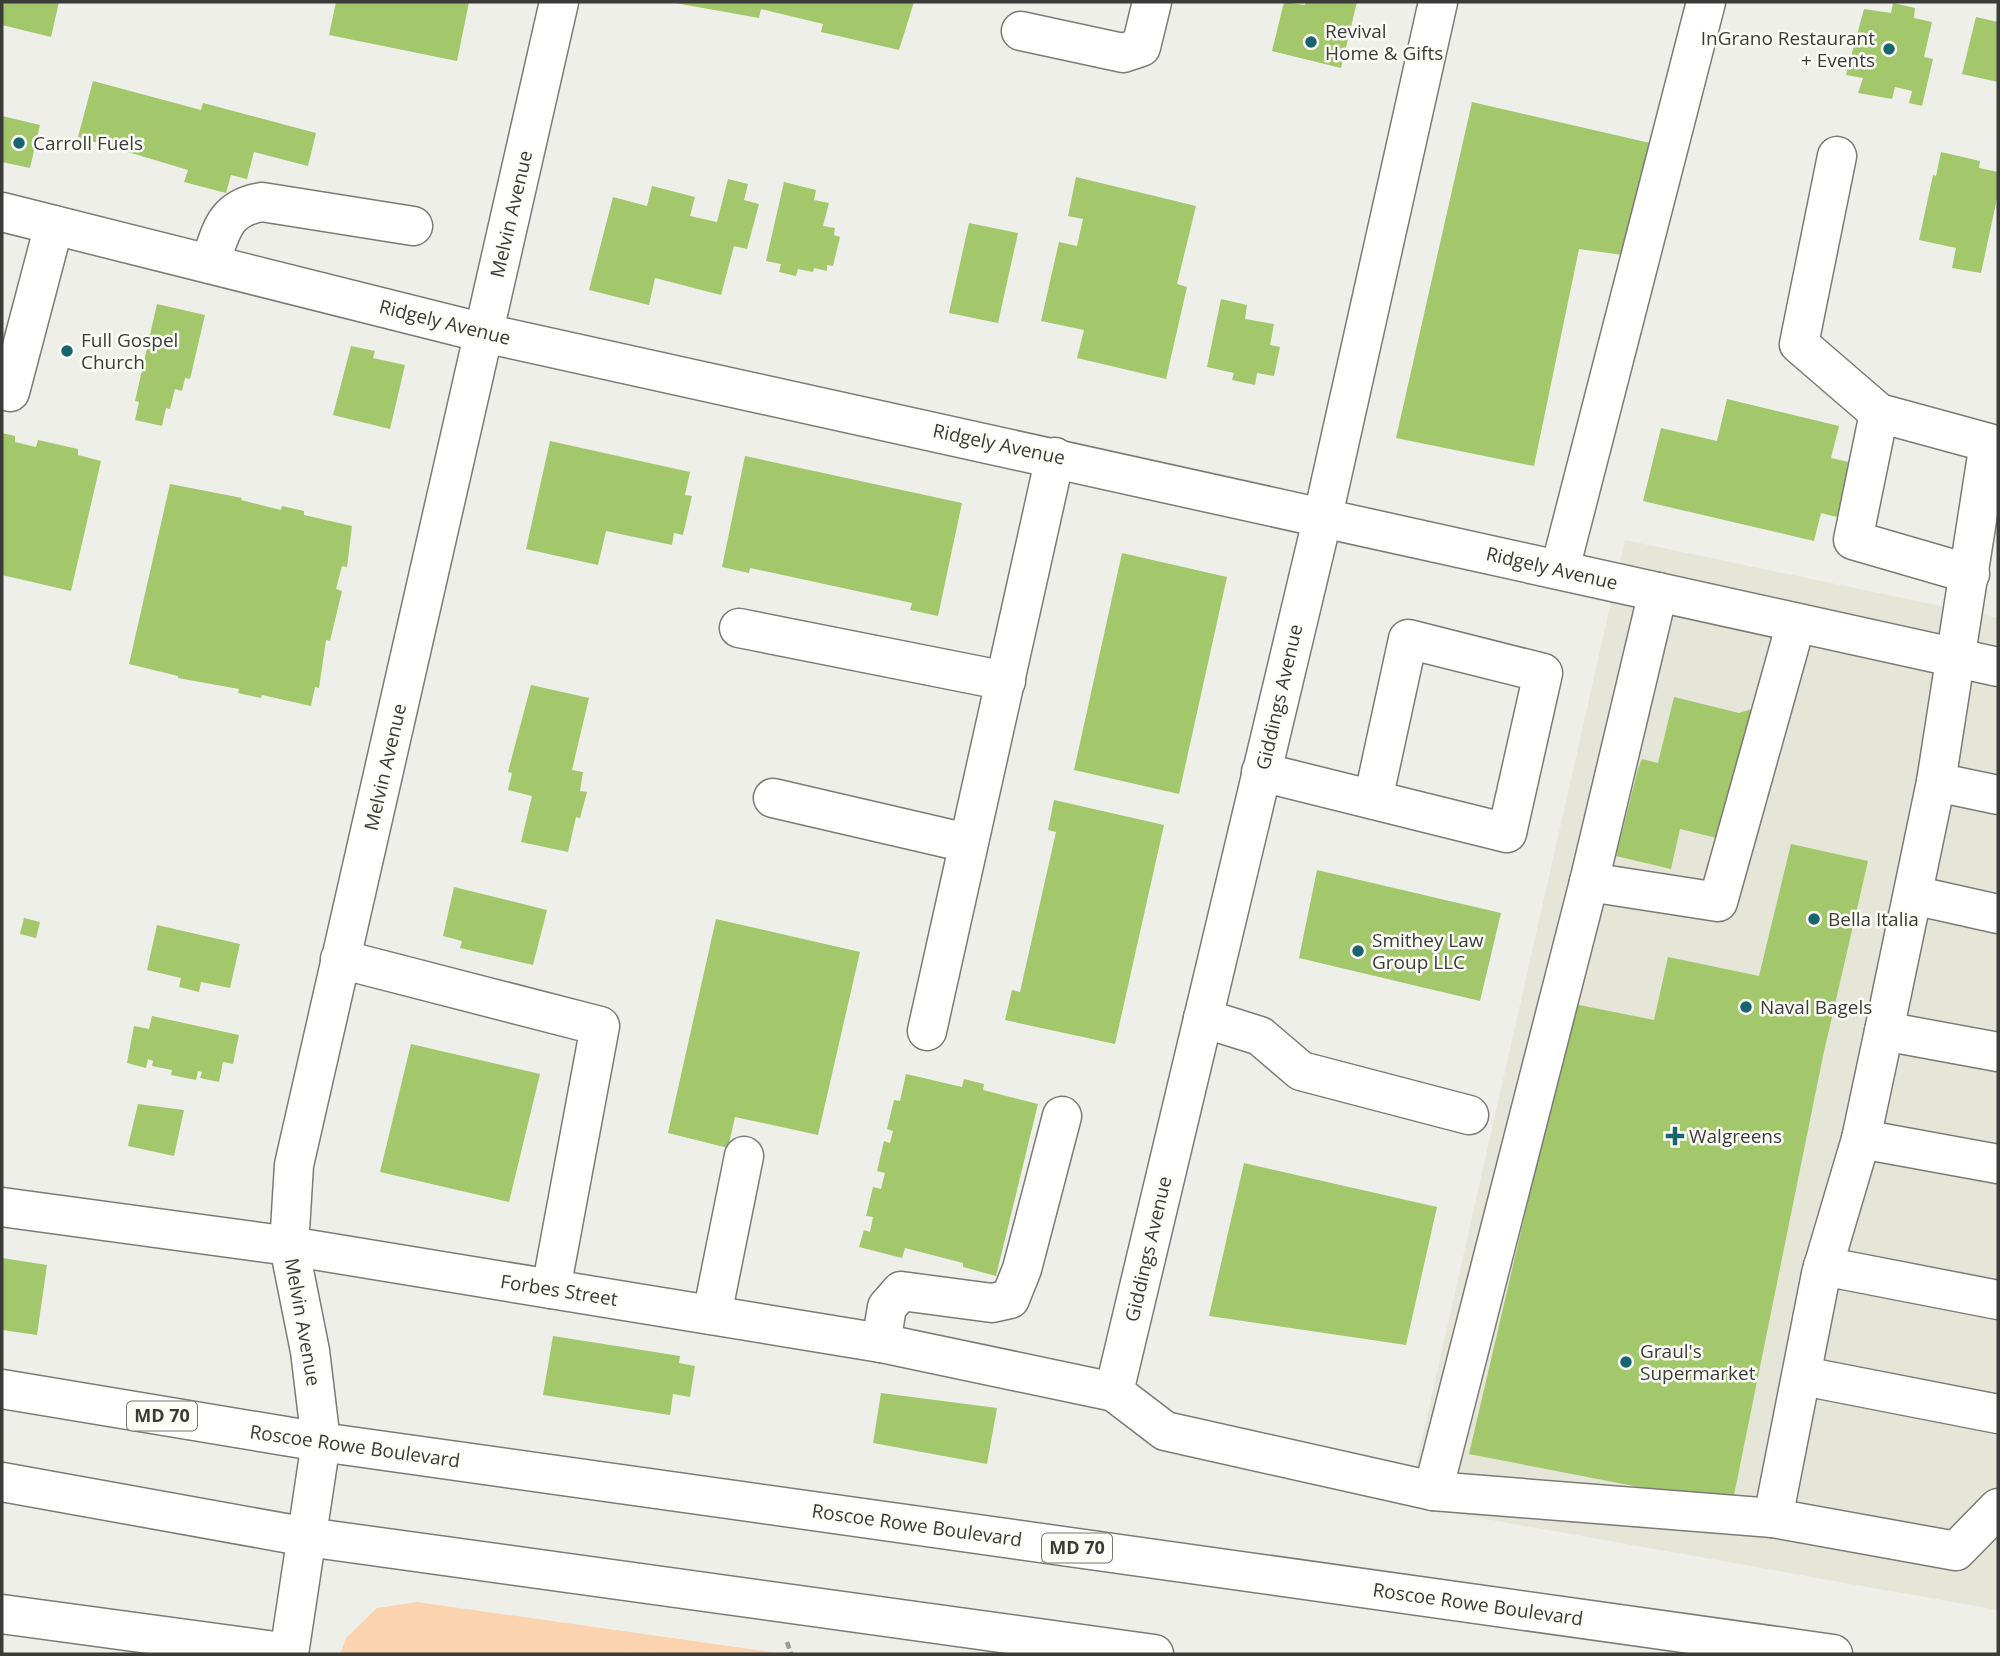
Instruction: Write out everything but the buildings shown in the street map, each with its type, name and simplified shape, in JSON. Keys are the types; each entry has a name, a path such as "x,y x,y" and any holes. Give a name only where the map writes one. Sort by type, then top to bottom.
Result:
{"main road":[{"name":"Melvin Avenue","path":"289,1654 321,1442 310,1352 289,1246 294,1166 559,2"},
{"path":"1021,31 1123,53 1141,47 1152,2"},
{"name":"Giddings Avenue","path":"1114,1392 1323,516 1438,2"},
{"path":"1560,569 1706,2"},
{"path":"1773,1518 1823,1266 1861,1139 1936,782 1989,443 1879,413 1799,344 1837,156"},
{"path":"209,264 225,222 246,204 262,202 414,226"},
{"name":"Ridgely Avenue","path":"2,212 484,332 1998,667"},
{"path":"10,392 54,225"},
{"path":"1879,413 1853,540 1970,574"},
{"path":"927,1031 1055,457"},
{"path":"1433,1491 1589,882 1658,592"},
{"path":"1589,882 1717,902 1796,623"},
{"path":"739,628 1006,681"},
{"path":"1261,772 1373,800 1507,833 1543,673 1408,639 1373,800"},
{"path":"1936,782 1998,795"},
{"path":"773,798 967,843"},
{"path":"1913,895 1998,914"},
{"path":"340,959 600,1026 551,1289"},
{"path":"1203,1018 1260,1035 1301,1071 1469,1115"},
{"path":"1884,1031 1998,1052"},
{"path":"881,1343 887,1307 901,1291 992,1303 1010,1299 1022,1269 1062,1116"},
{"path":"1861,1139 1998,1164"},
{"path":"712,1315 744,1156"},
{"name":"Forbes Street","path":"2,1207 289,1246 881,1343 1114,1392"},
{"path":"1823,1266 1998,1300"},
{"path":"1803,1376 1998,1414"},
{"name":"Roscoe Rowe Boulevard","path":"2,1389 321,1442 1833,1654"},
{"path":"1114,1392 1165,1431 1433,1491 1773,1518 1956,1551 1998,1508"},
{"path":"2,1482 307,1537 1154,1654"},
{"path":"2,1614 289,1654"}],"shaded area":[{"path":"1625,540 1998,618 1998,1610 1407,1505"},
{"path":"417,1602 785,1654 340,1654 346,1638 377,1608"}],"place":[{"name":"Revival Home & Gifts","path":"1311,42"},
{"name":"InGrano Restaurant + Events","path":"1889,49"},
{"name":"Carroll Fuels","path":"19,143"},
{"name":"Full Gospel Church","path":"67,351"},
{"name":"Bella Italia","path":"1814,919"},
{"name":"Smithey Law Group LLC","path":"1358,951"},
{"name":"Naval Bagels","path":"1746,1007"},
{"name":"Walgreens","path":"1675,1136"},
{"name":"Graul's Supermarket","path":"1626,1362"}]}
